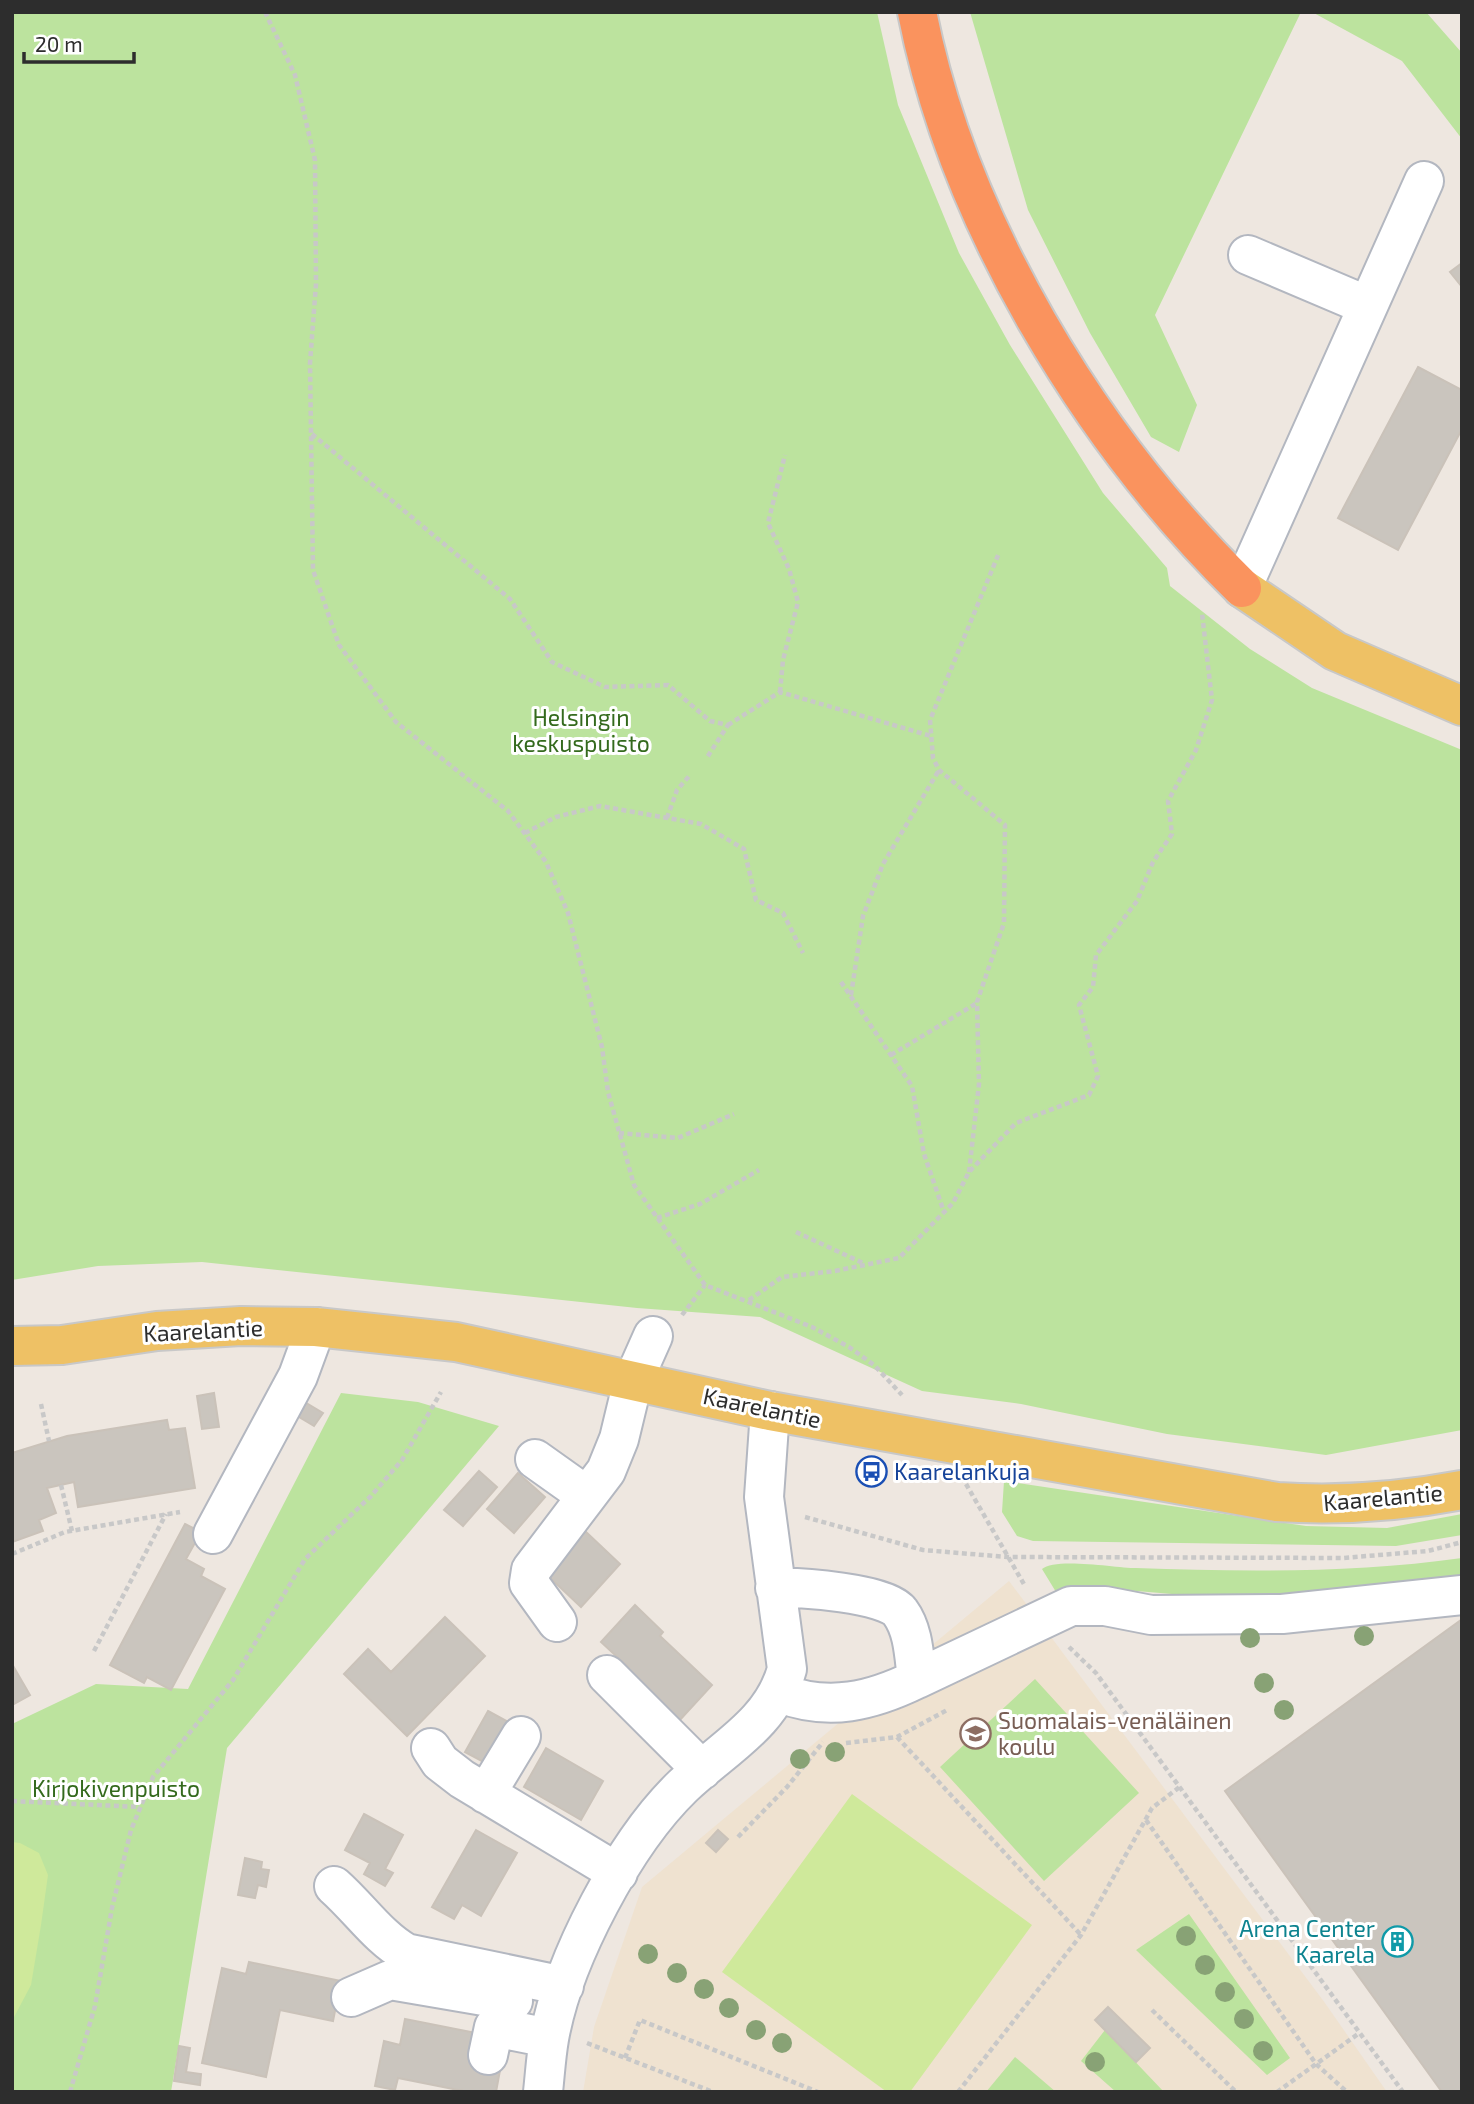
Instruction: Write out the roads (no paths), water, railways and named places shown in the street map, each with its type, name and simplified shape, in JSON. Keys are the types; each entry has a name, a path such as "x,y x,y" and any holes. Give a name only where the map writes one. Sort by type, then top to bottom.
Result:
{"highway":[{"path":"918,12 927,64 970,188 1034,316 1114,441 1190,537 1242,588"}],"main road":[{"path":"1242,588 1335,651 1462,706"},
{"name":"Kaarelantie","path":"12,1346 62,1345 157,1331 241,1326 316,1327 456,1342 770,1411 1277,1502 1334,1506 1403,1501 1462,1490"},
{"name":"Kaarelantie","path":"12,1366 62,1345"}],"street":[{"path":"1242,588 1424,181"},
{"path":"1248,255 1368,306"},
{"path":"221,1518 298,1376 316,1327"},
{"path":"511,1551 578,1489 606,1471 619,1439 633,1381 653,1336"},
{"path":"543,2092 584,1934 618,1873 647,1830 682,1788 765,1716 780,1693 787,1669 764,1497 770,1411"},
{"path":"535,1459 578,1489"},
{"path":"557,1622 529,1583 531,1570 578,1489"},
{"path":"775,1588 800,1587 884,1601 898,1609 910,1628 917,1679"},
{"path":"780,1693 805,1702 863,1701 917,1679 1071,1606 1105,1606 1151,1615 1282,1614 1462,1595"},
{"path":"607,1675 702,1770"},
{"path":"486,1794 521,1736"},
{"path":"430,1748 440,1762 486,1794 618,1873"},
{"path":"334,1886 367,1916 385,1941 406,1953 562,2018"},
{"path":"352,1997 390,1980 562,2018"},
{"path":"488,2055 494,2027 562,2018"}],"place":[{"name":"Kaarelankuja","path":"871,1472"},
{"name":"Suomalais-venäläinen koulu","path":"975,1734"},
{"name":"Arena Center Kaarela","path":"1398,1942"}],"park label":[{"name":"Helsingin keskuspuisto","path":"581,731"},
{"name":"Kirjokivenpuisto","path":"116,1789"}]}
